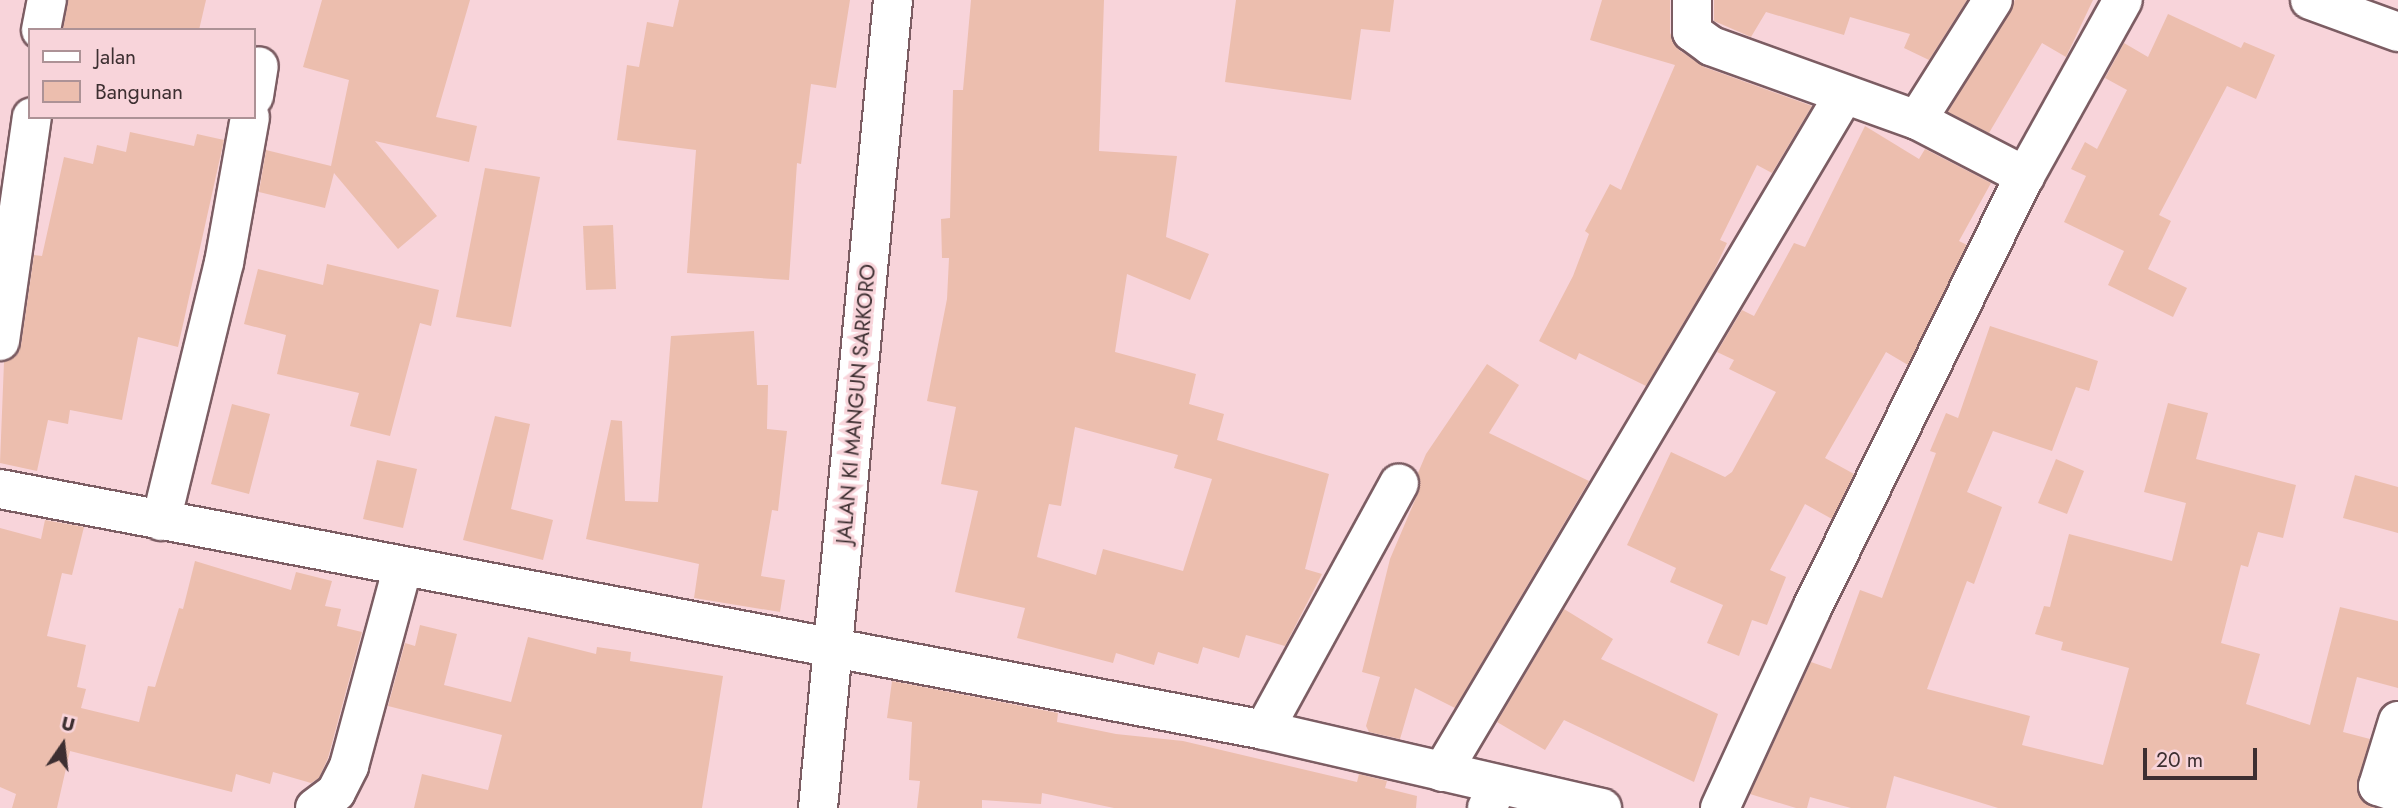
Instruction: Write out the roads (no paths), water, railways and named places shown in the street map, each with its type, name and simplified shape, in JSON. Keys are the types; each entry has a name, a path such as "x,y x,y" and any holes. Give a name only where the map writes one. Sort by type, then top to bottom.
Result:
{"street":[{"path":"41,28 47,0"},
{"name":"JALAN KI MANGUN SARKORO","path":"818,808 893,0"},
{"path":"1692,0 1692,32 1712,47 1917,120 2025,176"},
{"path":"1917,120 1993,0"},
{"path":"1720,808 1818,595 2025,176 2123,0"},
{"path":"2310,0 2398,32"},
{"path":"1442,772 1844,95"},
{"path":"0,341 32,119"},
{"path":"161,520 224,263 250,119"},
{"path":"1264,730 1399,483"},
{"path":"0,489 1264,730 1442,772 1492,797 1602,808"},
{"path":"315,808 336,792 349,766 402,566"},
{"path":"2398,721 2378,786 2398,793"}]}
